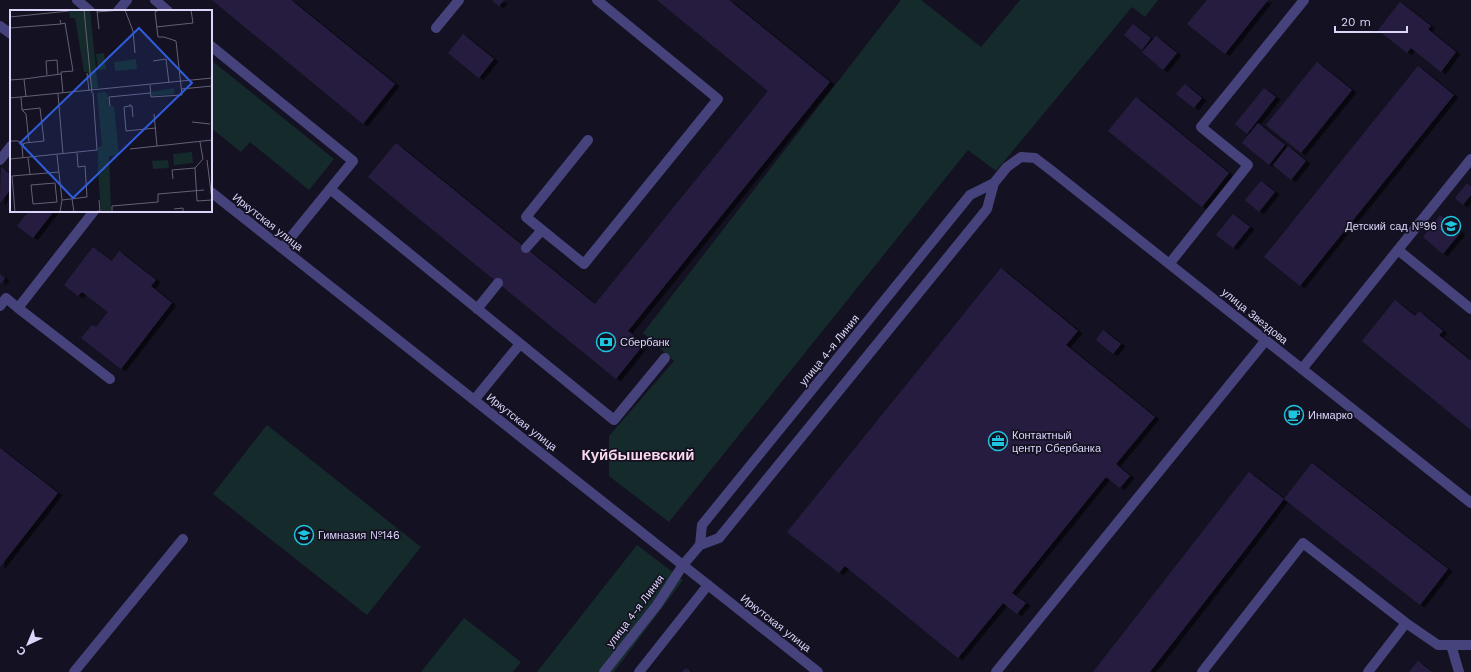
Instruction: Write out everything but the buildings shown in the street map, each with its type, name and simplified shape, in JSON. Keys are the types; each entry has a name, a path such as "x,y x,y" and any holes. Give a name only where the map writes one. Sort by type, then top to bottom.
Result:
{"street":[{"path":"76,0 89,10"},
{"path":"119,10 126,0"},
{"path":"155,0 167,10"},
{"path":"436,28 459,0"},
{"path":"588,140 526,217 584,264 718,99 597,0"},
{"path":"1170,263 1248,165 1201,127 1304,0"},
{"path":"0,26 10,33"},
{"path":"212,47 353,161 282,248"},
{"path":"0,160 10,147"},
{"name":"улица Звездова","path":"1021,157 1035,158 1170,263 1471,503"},
{"name":"улица 4-я Линия","path":"604,672 657,605 683,565 700,545 719,538 987,209 994,183 1007,167 1021,157"},
{"path":"1302,369 1471,159"},
{"name":"улица 4-я Линия","path":"700,545 702,525 732,488 970,195 994,183"},
{"path":"330,190 614,420 665,358"},
{"name":"Иркутская улица","path":"212,193 475,399 818,672"},
{"path":"18,308 93,212"},
{"path":"526,248 542,230"},
{"path":"1398,250 1471,309"},
{"path":"477,309 498,283"},
{"path":"0,306 6,298 110,379"},
{"path":"996,672 1266,340"},
{"path":"475,399 520,344"},
{"path":"74,672 182,539"},
{"path":"1202,672 1303,542 1406,623 1438,645 1471,645"},
{"path":"638,672 708,585"},
{"path":"1368,672 1406,623"},
{"path":"1450,645 1459,672"}],"green space":[{"path":"901,0 921,0 981,47 1020,0 1158,0 1145,17 1132,7 996,171 968,150 669,522 609,476 609,436 674,361 643,333"},
{"path":"212,61 334,159 309,190 250,142 241,152 212,129"},
{"path":"267,425 421,547 367,615 213,494"},
{"path":"637,545 683,580 614,672 537,672"},
{"path":"464,618 521,662 513,672 421,672"}],"place":[{"name":"Детский сад №96","path":"1451,226"},
{"name":"Сбербанк","path":"606,342"},
{"name":"Инмарко","path":"1294,415"},
{"name":"Контактный центр Сбербанка","path":"998,441"},
{"name":"Гимназия №146","path":"304,535"}],"district":[{"name":"Куйбышевский","path":"638,455"}]}
